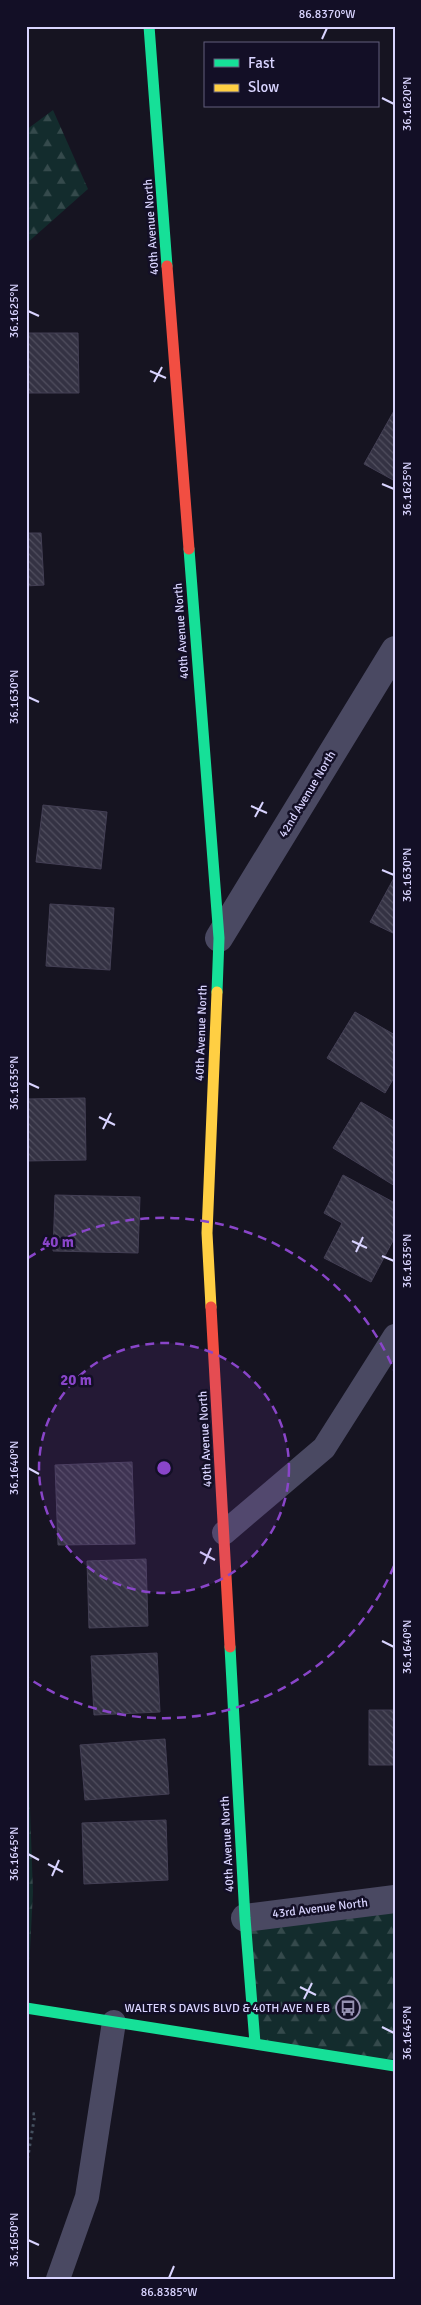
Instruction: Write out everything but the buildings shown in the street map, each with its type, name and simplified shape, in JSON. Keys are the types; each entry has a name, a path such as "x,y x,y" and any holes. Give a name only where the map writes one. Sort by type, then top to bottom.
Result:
{"street":[{"name":"40th Avenue North","path":"149,26 219,938 207,1234 245,1918 255,2043"},
{"name":"42nd Avenue North","path":"219,938 395,650"},
{"name":"43rd Avenue North","path":"245,1918 395,1899"},
{"path":"26,2008 395,2066"}],"lane":[{"path":"224,1533 324,1448 395,1336"},
{"path":"58,2279 87,2196 114,2022"}],"path":[{"path":"26,2113 36,2114 26,2168"}],"green space":[{"path":"53,110 88,189 26,244 26,130"},
{"path":"26,1696 33,1892 27,2008 26,2008"},
{"path":"395,1899 395,2066 255,2043 245,1918"}],"traffic: fast":[{"path":"149,26 167,266"},
{"path":"189,549 219,938 217,992"},
{"path":"230,1647 245,1918 255,2043"},
{"path":"26,2008 395,2066"}],"traffic: slow":[{"path":"211,1307 207,1233 217,992"}],"traffic: jam":[{"path":"167,266 189,549"},
{"path":"211,1307 230,1647"}],"place":[{"name":"WALTER S DAVIS BLVD & 40TH AVE N EB","path":"348,2008"}]}
